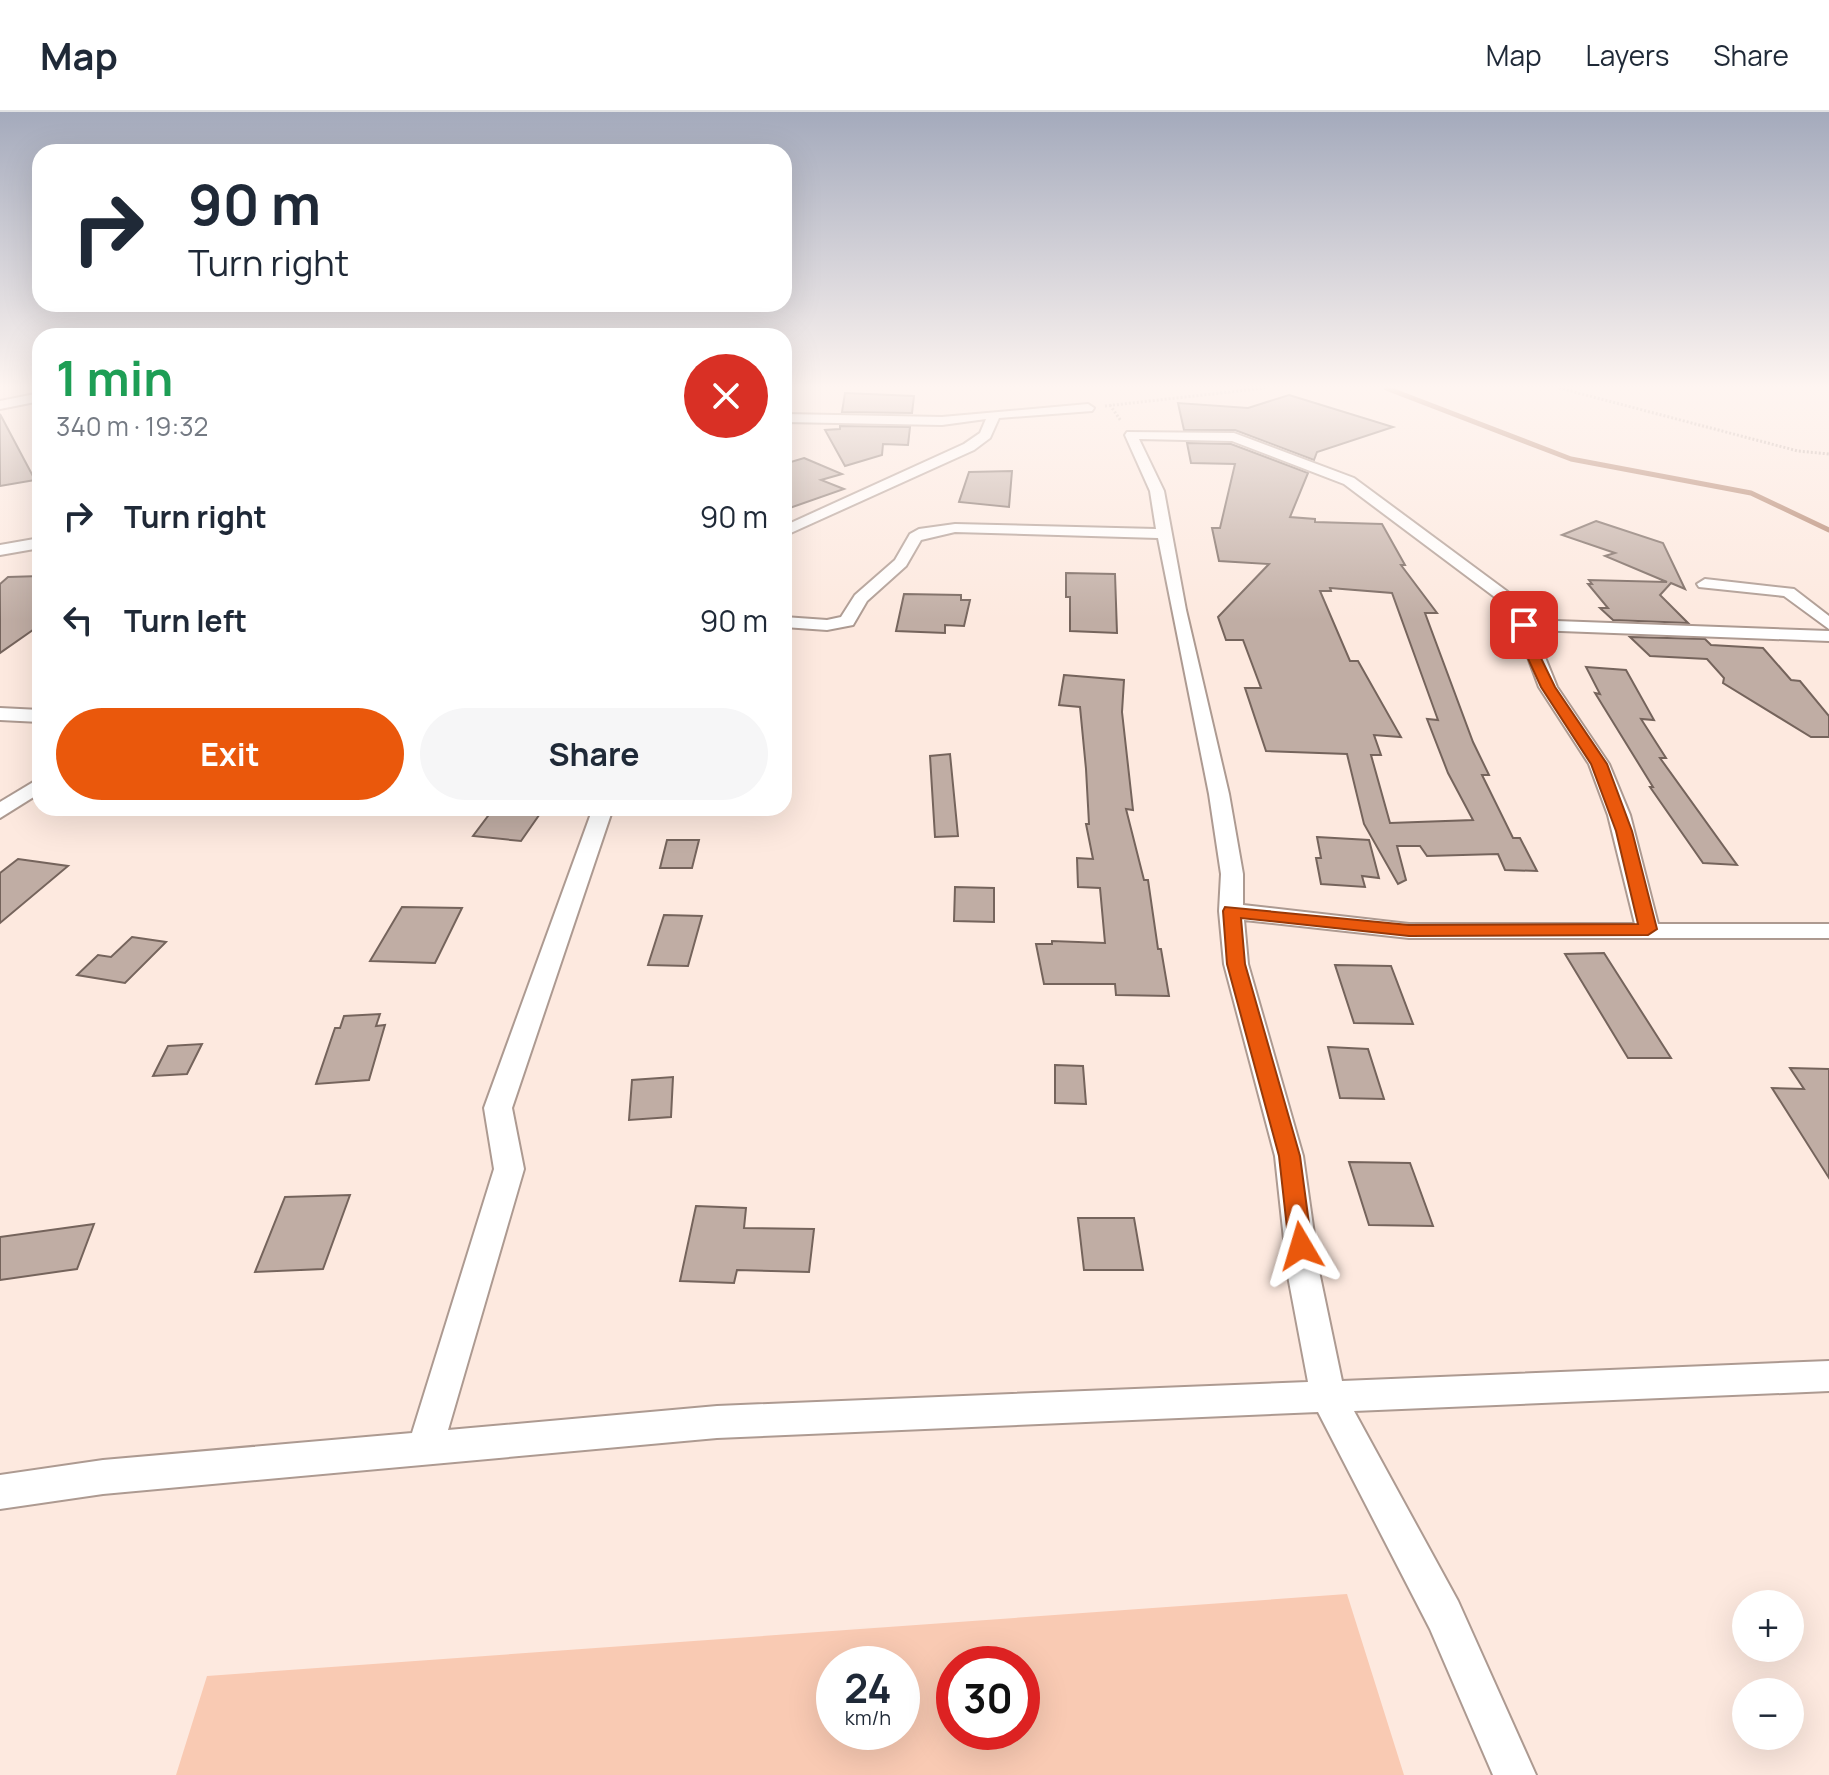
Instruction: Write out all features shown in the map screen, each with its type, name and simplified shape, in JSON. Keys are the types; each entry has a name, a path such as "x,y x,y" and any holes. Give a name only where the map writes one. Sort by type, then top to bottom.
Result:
{"street":[{"path":"792,528 929,466"},
{"path":"1145,466 1157,491 1178,610 1219,794 1232,874 1231,911 1236,964 1289,1156 1304,1276 1328,1397 1444,1615 1515,1775"},
{"path":"1307,466 1361,487 1405,525 1506,598 1524,625 1548,687 1599,764 1623,826 1648,929"},
{"path":"792,623 827,625 847,621 861,598 901,563 915,537 924,532 955,528 1165,534"},
{"path":"0,550 32,544"},
{"path":"1705,584 1788,592 1829,624"},
{"path":"1524,625 1829,636"},
{"path":"0,714 32,716"},
{"path":"0,812 32,790"},
{"path":"425,1448 509,1169 498,1108 600,816"},
{"path":"1231,911 1409,931 1829,931"},
{"path":"0,1492 103,1477 717,1422 1829,1376"}],"shaded area":[{"path":"1347,1594 1404,1775 176,1775 207,1676"}],"building":[{"path":"0,466 27,466 32,481 0,486"},
{"path":"792,466 822,466 842,474 821,480 844,489 792,507"},
{"path":"1235,466 1288,466 1308,473 1290,517 1315,519 1315,522 1382,524 1405,565 1401,565 1437,613 1425,613 1473,742 1489,775 1482,775 1513,838 1520,838 1537,871 1505,870 1498,854 1427,856 1420,846 1397,846 1406,880 1398,884 1364,824 1347,754 1266,751 1245,688 1261,688 1243,640 1226,640 1218,617 1269,564 1219,561 1212,528 1220,528","holes":["1330,588 1392,593 1438,720 1427,719 1448,773 1473,820 1390,823 1371,755 1381,755 1374,735 1401,737 1358,661 1350,661 1320,591 1331,591"]},
{"path":"1012,471 1009,507 959,502 969,472"},
{"path":"1596,521 1663,543 1685,589 1671,583 1660,595 1688,623 1613,620 1600,608 1608,608 1588,584 1592,584 1589,580 1667,582 1605,556 1615,553 1562,535"},
{"path":"1066,573 1115,574 1117,633 1070,631"},
{"path":"32,576 32,631 0,653 0,584 8,577"},
{"path":"904,594 961,595 961,600 970,600 964,626 945,625 945,633 896,631"},
{"path":"1630,637 1705,639 1711,645 1763,648 1791,680 1800,681 1829,716 1829,737 1811,737 1723,683 1724,678 1707,659 1650,656"},
{"path":"1586,667 1626,670 1654,720 1641,719 1666,758 1660,758 1737,865 1703,863 1650,787 1653,787 1595,693 1600,694"},
{"path":"1064,675 1124,680 1122,712 1133,810 1126,809 1144,880 1148,880 1158,949 1161,949 1169,996 1116,995 1115,984 1044,984 1036,944 1052,944 1052,941 1105,943 1100,888 1078,887 1077,858 1093,859 1086,824 1089,824 1080,707 1059,705"},
{"path":"950,754 958,836 935,837 930,756"},
{"path":"488,816 538,816 521,841 473,836"},
{"path":"1317,837 1369,840 1379,878 1362,876 1365,887 1321,884 1316,858 1321,858"},
{"path":"667,840 699,840 692,868 660,868"},
{"path":"18,859 68,866 0,923 0,873"},
{"path":"955,887 994,888 994,922 954,921"},
{"path":"402,907 462,908 435,963 370,961"},
{"path":"664,915 702,916 688,966 648,965"},
{"path":"132,937 166,942 125,983 77,975 98,955 111,957"},
{"path":"1604,953 1671,1058 1628,1058 1565,954"},
{"path":"1335,965 1391,966 1413,1024 1354,1023"},
{"path":"380,1014 376,1026 385,1025 369,1080 316,1084 335,1028 340,1028 344,1016"},
{"path":"202,1044 187,1074 153,1076 168,1046"},
{"path":"1328,1047 1368,1049 1384,1099 1340,1098"},
{"path":"1055,1065 1083,1066 1086,1104 1055,1103"},
{"path":"1790,1068 1829,1069 1829,1178 1772,1088 1804,1089"},
{"path":"673,1077 671,1117 629,1120 632,1080"},
{"path":"1349,1162 1410,1163 1433,1226 1369,1225"},
{"path":"350,1195 323,1269 255,1272 285,1197"},
{"path":"696,1206 746,1208 744,1228 814,1229 809,1272 737,1270 734,1283 680,1281"},
{"path":"1078,1218 1134,1218 1143,1270 1084,1270"},
{"path":"94,1224 77,1269 0,1280 0,1237"}],"waterway":[{"path":"1606,466 1751,493 1829,530"}],"route":[{"path":"1301,1246 1289,1156 1262,1049 1236,964 1231,911 1409,931 1648,929 1624,831 1599,764 1548,687 1524,625"}]}
